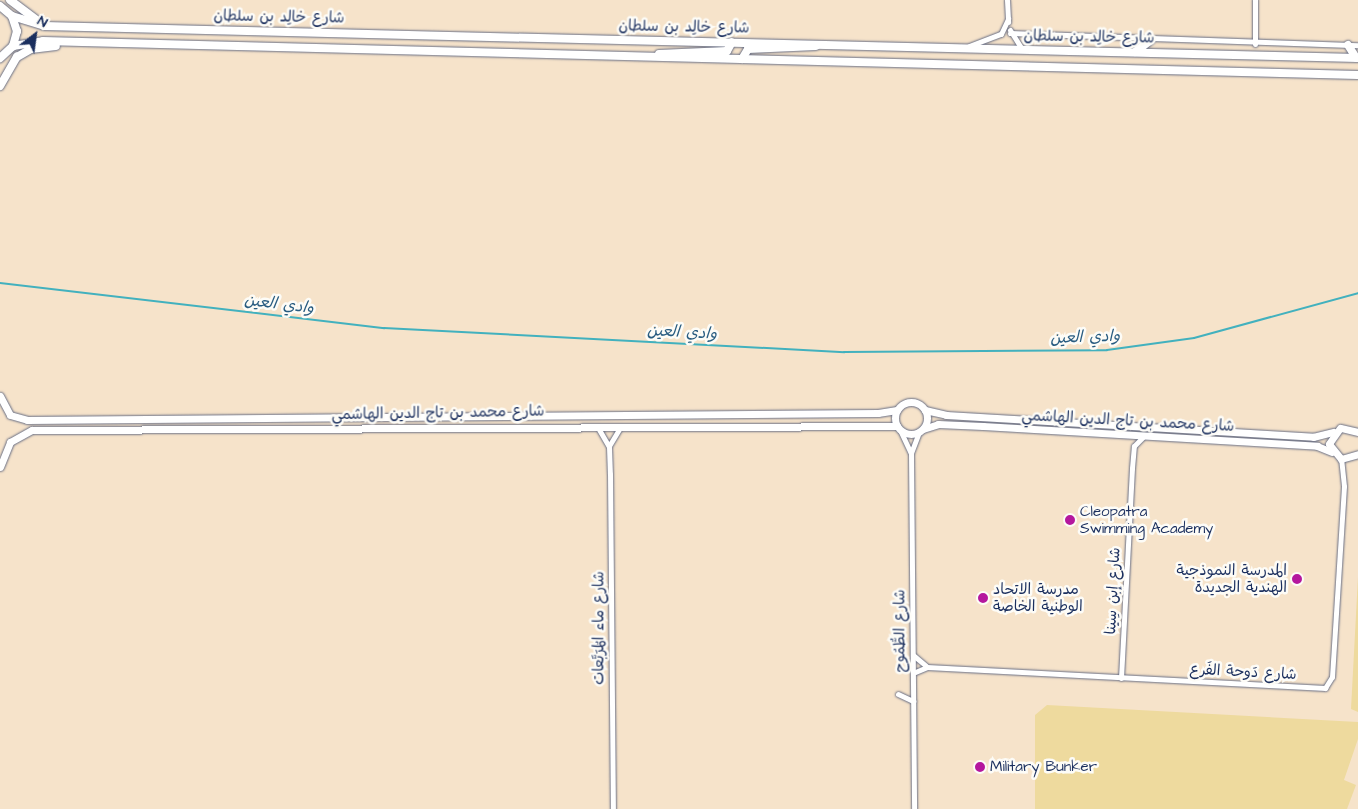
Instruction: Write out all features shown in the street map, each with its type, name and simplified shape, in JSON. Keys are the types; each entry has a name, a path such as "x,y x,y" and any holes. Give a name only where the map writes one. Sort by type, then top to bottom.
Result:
{"main road":[{"path":"10,0 33,20 110,26"},
{"path":"0,64 11,49 17,31 12,16 1,5"},
{"name":"شارع خالِد بن سلطان","path":"12,16 44,26 110,26 1357,58"},
{"path":"1135,52 1150,40"},
{"name":"شارع خالِد بن سلطان","path":"11,49 43,41 97,42 1357,74"},
{"path":"0,86 11,62 31,49 97,42"},
{"path":"652,56 668,51 727,51 732,42"},
{"path":"742,59 748,50 796,50 822,44"},
{"path":"1348,44 1357,58"},
{"path":"0,58 11,49"}],"street":[{"path":"1007,0 1010,33 1023,49"},
{"path":"1255,0 1255,44"},
{"path":"962,48 1001,34 1008,18"},
{"path":"1010,33 1255,44 1358,45"},
{"name":"شارع محمد بن تاج الدين الهاشمي","path":"0,396 6,411 21,420 897,410 913,402 925,410 946,415 1318,437 1347,427 1358,432"},
{"path":"897,410 899,428"},
{"path":"921,431 925,410"},
{"path":"144,429 139,423 178,419"},
{"name":"شارع محمد بن تاج الدين الهاشمي","path":"0,467 5,449 24,432 144,429 597,425 899,428 921,431 944,424 1317,446 1332,452 1342,459"},
{"name":"شارع ماء المُرَبَّعات","path":"597,425 609,447 613,809"},
{"path":"609,447 623,425"},
{"name":"شارع الطُّمُوح","path":"899,428 911,454"},
{"name":"شارع الطُّمُوح","path":"914,809 911,454 921,431"},
{"path":"1332,452 1334,432"},
{"path":"1125,435 1134,446 1144,436"},
{"name":"شارع إبن سِينا","path":"1120,678 1134,446"},
{"path":"1342,459 1358,454"},
{"name":"شارع دَوحة الفَرع","path":"912,674 927,667 1120,678 1328,686 1344,486 1342,459"},
{"path":"912,655 927,667"},
{"path":"898,694 913,702"}],"sand":[{"path":"1358,577 1358,712 1351,709"},
{"path":"1047,705 1358,722 1358,739 1344,780 1356,785 1347,809 1035,809 1035,715"}],"waterway":[{"name":"وادي العين","path":"0,283 384,328 844,352 1107,350 1194,338 1358,293"}],"place":[{"name":"Cleopatra Swimming Academy","path":"1070,520"},
{"name":"المدرسة النموذجية الهندية الجديدة","path":"1297,579"},
{"name":"مدرسة الاتحاد الوطنية الخاصة","path":"983,598"},
{"name":"Military Bunker","path":"980,767"}]}
